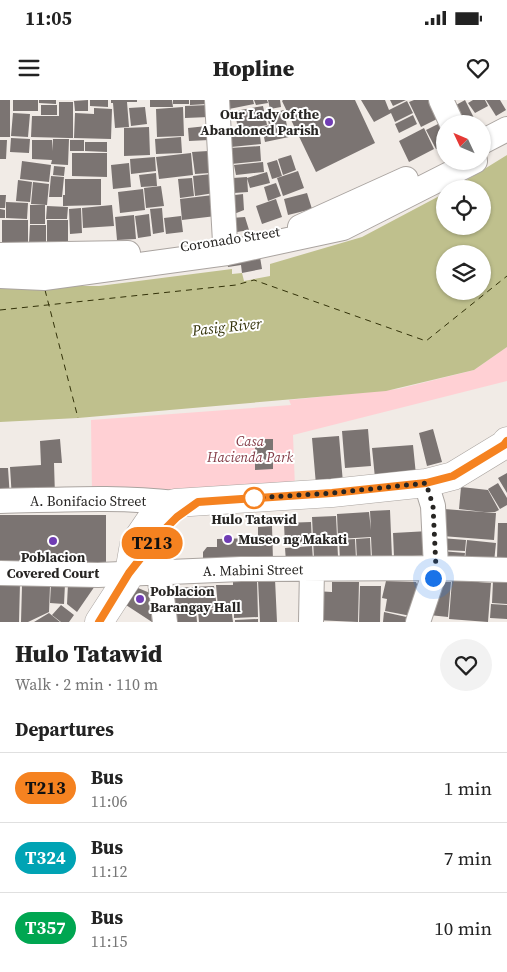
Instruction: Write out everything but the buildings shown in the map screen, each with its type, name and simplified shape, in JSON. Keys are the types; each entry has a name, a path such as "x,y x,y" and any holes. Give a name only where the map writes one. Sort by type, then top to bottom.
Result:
{"main road":[{"path":"99,622 129,573 166,527 177,517 186,502 332,493 426,483 453,476 507,441"}],"street":[{"path":"217,100 225,242"},
{"path":"441,100 448,115"},
{"path":"491,137 507,129"},
{"path":"491,153 507,145"},
{"name":"Coronado Street","path":"0,255 137,253 243,240 303,226 436,165"},
{"path":"0,276 44,278 227,253 343,228 457,170"},
{"path":"418,622 436,568 433,506 426,483"},
{"name":"A. Bonifacio Street","path":"0,501 153,500 186,502"},
{"name":"A. Mabini Street","path":"0,573 98,575 312,569 436,568 507,570"},
{"path":"311,622 312,569"},
{"path":"159,572 165,622"}],"green space":[{"name":"Casa Hacienda Park","path":"507,347 507,381 293,435 295,488 92,494 91,420 291,405 289,400 398,389 474,370"}],"water":[{"name":"Pasig River","path":"507,155 507,347 474,370 386,391 78,418 0,422 0,286 99,286 232,269 232,274 242,273 244,281 270,276 270,264 362,237 436,198 436,235 491,235 491,180 467,180 483,170 491,170 491,165"}],"ferry route":[{"path":"0,310 236,285 254,280 426,341 507,276"},
{"path":"45,290 78,418"}],"bus line":[{"name":"T213","path":"99,622 129,573 158,536 177,517 198,502 332,493 426,483 453,476 504,445 507,441"}],"place":[{"name":"Our Lady of the Abandoned Parish","path":"329,122"},
{"name":"Hulo Tatawid","path":"254,498"},
{"name":"Museo ng Makati","path":"228,539"},
{"name":"Poblacion Covered Court","path":"53,541"},
{"name":"Poblacion Barangay Hall","path":"140,599"}],"route":[{"path":"254,498 332,493 426,483 433,506 436,568 433,578"}]}
